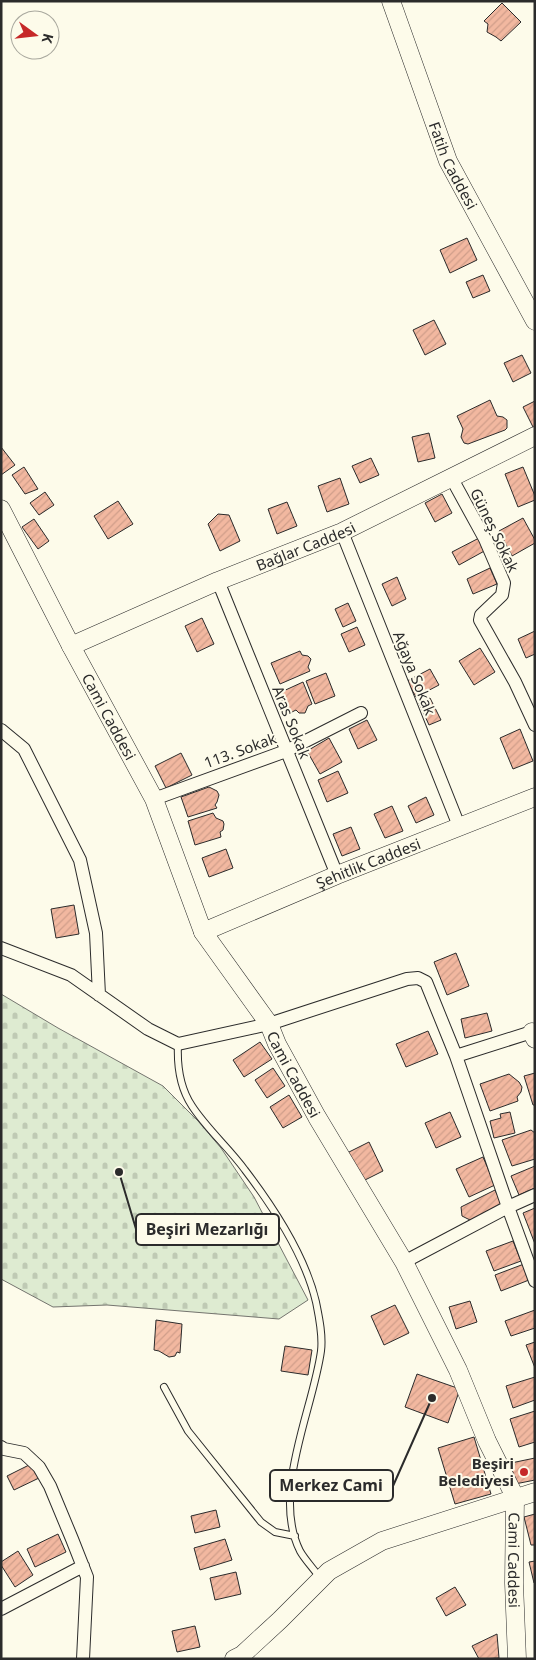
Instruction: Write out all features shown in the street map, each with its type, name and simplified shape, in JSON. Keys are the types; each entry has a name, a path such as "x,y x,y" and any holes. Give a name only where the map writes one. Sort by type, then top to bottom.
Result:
{"street":[{"name":"Fatih Caddesi","path":"391,1 448,160 535,321"},
{"name":"Bağlar Caddesi","path":"71,646 218,581 342,532 535,436"},
{"name":"Güneş Sokak","path":"451,477 485,539 504,583 502,595 481,615 480,620 515,682 535,726"},
{"name":"Cami Caddesi","path":"1,509 71,646 154,799 203,932 269,1024 277,1044 317,1117 404,1262 458,1370 487,1441 515,1497 514,1583 517,1659"},
{"name":"Ağaya Sokak","path":"342,532 459,826"},
{"name":"Aras Sokak","path":"218,581 337,875"},
{"name":"113. Sokak","path":"154,799 286,751 361,713"},
{"path":"1,730 24,749 80,860 96,933 98,994"},
{"name":"Şehitlik Caddesi","path":"203,932 337,875 535,797"},
{"path":"1,948 71,975 148,1029 178,1044 269,1024 407,980 418,978 426,982 456,1056 535,1281"},
{"path":"456,1056 534,1034"},
{"path":"404,1262 508,1207 535,1195"},
{"path":"2,1449 24,1453 38,1467 50,1486 83,1566 87,1577 83,1659"},
{"path":"240,1657 330,1571 382,1540 535,1492"},
{"path":"515,1497 535,1499"},
{"path":"1,1609 83,1566"}],"lane":[{"path":"178,1044 178,1066 189,1101 266,1198 298,1253 312,1287 320,1325 321,1350 301,1433 291,1487 290,1510 300,1551 321,1579"},
{"path":"164,1387 188,1431 261,1522 274,1532 295,1536"}],"green space":[{"path":"1,994 163,1086 198,1121 221,1148 254,1197 308,1300 279,1319 107,1305 53,1307 1,1279"}],"building":[{"path":"502,3 521,22 501,41 487,32 488,24 484,21"},
{"path":"467,238 477,260 450,273 440,250"},
{"path":"483,275 490,291 473,298 466,282"},
{"path":"434,320 446,344 425,355 413,330"},
{"path":"522,355 531,373 513,382 504,363"},
{"path":"490,400 497,416 507,420 507,428 468,444 464,443 461,437 463,429 457,416"},
{"path":"535,401 535,428 534,429 523,407"},
{"path":"429,433 435,458 418,462 412,437"},
{"path":"1,447 15,465 1,475"},
{"path":"371,458 379,475 360,483 352,466"},
{"path":"24,467 38,489 25,494 12,475"},
{"path":"523,467 535,500 518,507 505,474"},
{"path":"340,478 349,504 327,512 318,486"},
{"path":"45,492 54,505 39,515 30,503"},
{"path":"442,494 452,513 435,522 425,503"},
{"path":"118,501 133,524 108,539 94,516"},
{"path":"287,502 297,526 277,534 268,509"},
{"path":"218,514 229,515 240,541 220,551 208,524"},
{"path":"523,518 535,543 512,556 499,531"},
{"path":"34,519 49,541 38,549 22,527"},
{"path":"481,537 488,549 459,565 452,552"},
{"path":"490,568 497,584 473,594 467,579"},
{"path":"397,577 406,599 392,606 382,584"},
{"path":"348,603 356,621 343,627 335,609"},
{"path":"202,618 214,644 197,652 185,626"},
{"path":"357,627 365,645 349,652 341,634"},
{"path":"535,631 535,654 526,658 518,639"},
{"path":"480,648 495,672 474,685 459,661"},
{"path":"300,651 302,655 308,656 311,659 308,667 310,671 280,684 271,663"},
{"path":"430,669 439,685 416,697 407,681"},
{"path":"326,673 335,696 315,704 306,681"},
{"path":"303,682 312,704 308,706 305,713 299,713 296,710 288,714 279,693"},
{"path":"430,698 441,720 429,725 419,703"},
{"path":"367,720 377,740 358,749 349,729"},
{"path":"520,729 533,761 513,769 500,738"},
{"path":"329,738 342,762 320,774 307,751"},
{"path":"181,753 192,775 166,788 155,766"},
{"path":"338,771 348,793 327,802 318,780"},
{"path":"209,787 217,791 219,795 215,805 217,808 188,817 181,797"},
{"path":"426,797 434,815 416,823 408,806"},
{"path":"392,806 403,831 385,838 374,814"},
{"path":"213,813 224,824 223,830 220,832 221,837 195,845 188,821"},
{"path":"351,827 360,849 342,856 333,834"},
{"path":"226,849 233,868 209,877 202,858"},
{"path":"74,905 79,934 56,938 51,909"},
{"path":"456,953 469,986 447,995 434,962"},
{"path":"487,1013 492,1031 465,1038 461,1019"},
{"path":"428,1031 438,1054 406,1067 396,1044"},
{"path":"260,1042 272,1059 244,1077 233,1060"},
{"path":"273,1068 285,1086 267,1098 255,1080"},
{"path":"535,1073 535,1105 533,1105 524,1076"},
{"path":"509,1074 522,1087 517,1097 518,1101 490,1111 480,1084"},
{"path":"289,1095 302,1117 283,1128 270,1107"},
{"path":"450,1112 461,1137 436,1148 425,1123"},
{"path":"510,1112 515,1133 494,1138 490,1121 501,1118 500,1114"},
{"path":"531,1130 535,1133 535,1159 512,1166 502,1140"},
{"path":"369,1142 383,1171 361,1182 347,1153"},
{"path":"483,1157 495,1185 469,1197 456,1169"},
{"path":"535,1166 535,1188 519,1195 511,1176"},
{"path":"495,1190 502,1204 472,1221 462,1216 461,1207"},
{"path":"535,1208 535,1244 523,1213"},
{"path":"513,1241 521,1261 494,1271 486,1251"},
{"path":"524,1264 529,1280 501,1291 495,1275"},
{"path":"470,1301 477,1322 456,1329 449,1307"},
{"path":"395,1305 409,1333 384,1345 371,1316"},
{"path":"535,1310 535,1328 511,1336 505,1321"},
{"path":"156,1320 182,1324 180,1353 177,1352 175,1356 169,1357 154,1350"},
{"path":"535,1342 535,1368 526,1345"},
{"path":"285,1346 312,1350 308,1375 281,1371"},
{"path":"417,1374 460,1389 448,1423 405,1407"},
{"path":"535,1377 535,1400 513,1408 506,1386"},
{"path":"535,1411 535,1442 519,1447 510,1419"},
{"path":"474,1437 491,1494 455,1504 438,1448"},
{"name":"Beşiri Belediyesi","path":"535,1458 535,1480 515,1484 511,1463"},
{"path":"31,1464 39,1478 14,1490 7,1476"},
{"path":"216,1510 220,1527 195,1533 191,1516"},
{"path":"535,1514 535,1545 531,1545 524,1517"},
{"path":"58,1534 66,1552 35,1567 27,1549"},
{"path":"225,1539 232,1560 200,1570 194,1548"},
{"path":"18,1551 33,1575 15,1587 1,1562"},
{"path":"535,1561 535,1583 534,1583 529,1562"},
{"path":"236,1572 241,1594 215,1600 210,1578"},
{"path":"455,1587 466,1605 446,1616 436,1598"},
{"path":"195,1626 200,1647 177,1652 172,1631"},
{"path":"497,1634 499,1658 479,1659 472,1646"}],"place":[{"name":"Beşiri Mezarlığı","path":"119,1172"},
{"name":"Merkez Cami","path":"432,1398"},
{"name":"Beşiri Belediyesi","path":"524,1472"}]}
